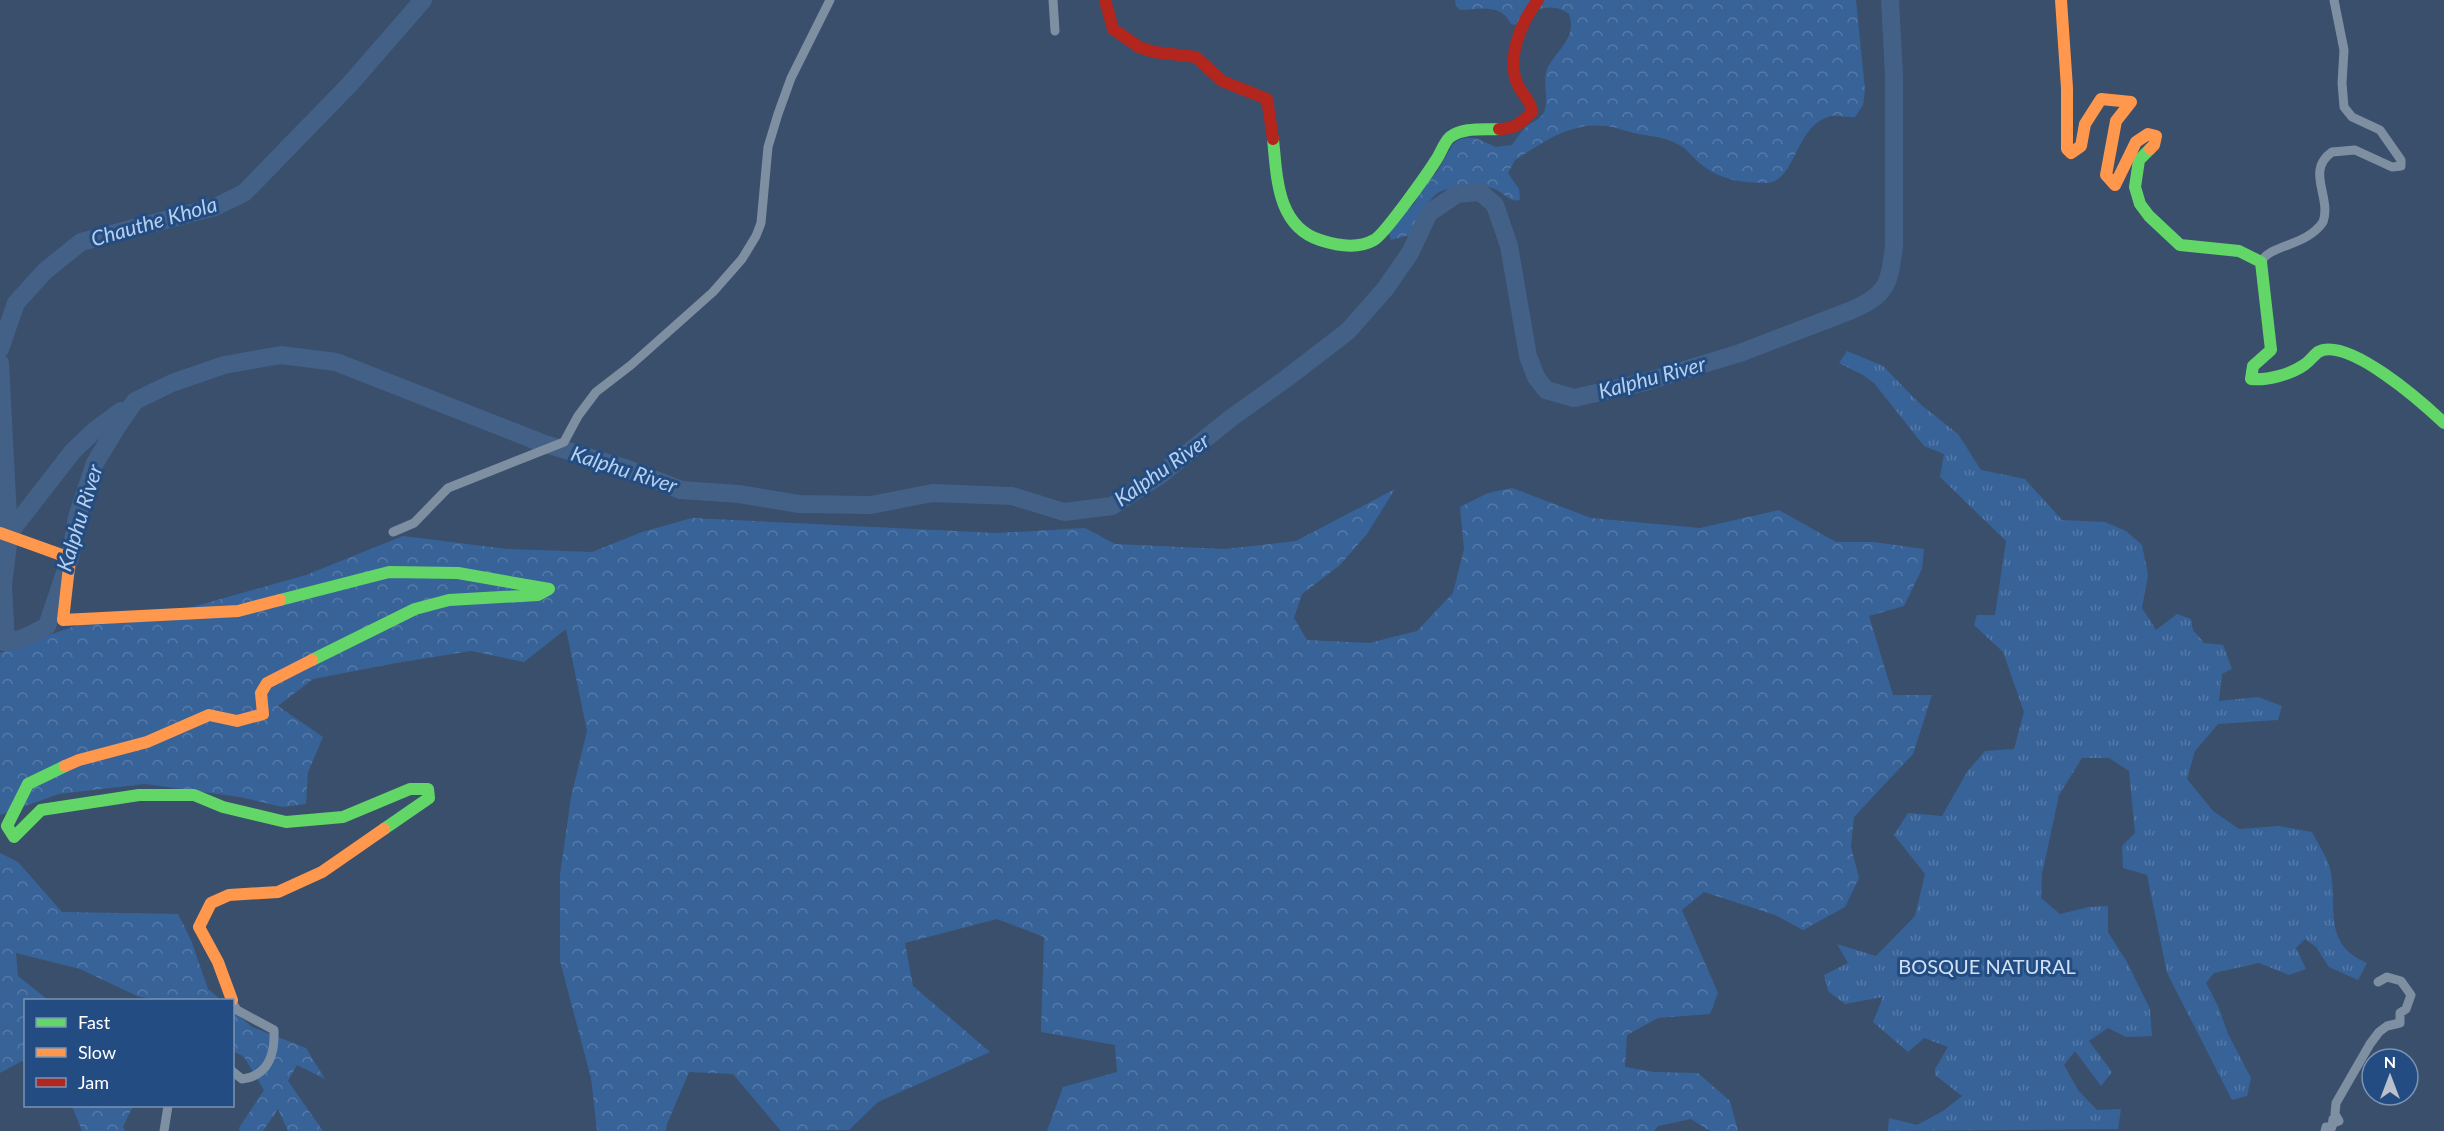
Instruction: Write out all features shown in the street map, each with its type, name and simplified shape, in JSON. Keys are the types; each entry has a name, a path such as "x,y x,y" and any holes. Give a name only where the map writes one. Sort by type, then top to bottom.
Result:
{"street":[{"path":"393,532 414,522 448,488 564,442 578,416 596,392 631,365 714,292 742,259 761,223 768,147 791,78 830,0"},
{"path":"1053,0 1055,31"},
{"path":"1105,0 1113,28 1139,47 1154,52 1196,57 1222,81 1267,99 1271,111 1279,182 1289,217 1302,231 1326,242 1359,245 1371,243 1379,237 1436,160 1448,138 1459,131 1509,129 1519,125 1532,112 1532,105 1516,83 1514,64 1515,46 1530,9 1538,0"},
{"path":"2061,0 2067,88 2066,140 2071,153 2081,146 2085,124 2101,99 2131,102 2116,121 2106,175 2110,182 2115,185 2124,172 2136,140 2143,134 2151,133 2156,136 2154,145 2139,160 2135,187 2140,204 2149,216 2180,245 2239,251 2260,262"},
{"path":"2334,0 2344,50 2342,83 2344,107 2352,117 2380,130 2401,160 2402,166 2391,167 2355,150 2337,150 2329,154 2322,162 2318,174 2324,204 2323,222 2310,236 2267,254 2260,262 2271,350 2254,363 2250,374 2251,379 2262,380 2299,368 2322,350 2342,351 2407,390 2444,423"},
{"path":"0,533 70,558 63,620 238,611 389,572 458,573 549,589 538,595 449,600 415,609 267,683 261,693 262,714 257,717 237,722 209,715 147,742 79,760 28,784 8,826 14,837 41,810 139,795 194,795 223,807 286,822 343,817 410,789 428,789 429,798 322,872 278,892 229,896 211,903 199,927 224,976 225,990 231,999"},
{"path":"2325,1131 2326,1127 2332,1127 2333,1119 2336,1122 2340,1121 2336,1114 2336,1103 2370,1044 2379,1032 2388,1026 2400,1023 2400,1013 2406,1009 2411,995 2401,981 2387,977 2378,982"},
{"path":"234,1005 237,1010 274,1030 275,1049 265,1068 251,1078 242,1079 234,1073"},
{"path":"164,1131 168,1107"}],"green space":[{"path":"1455,0 1856,0 1865,90 1863,105 1855,117 1831,116 1817,123 1801,142 1784,174 1766,183 1740,181 1717,174 1702,165 1681,146 1664,139 1607,126 1569,130 1558,134 1515,160 1508,173 1519,189 1520,200 1510,199 1489,187 1464,186 1447,189 1431,199 1410,235 1391,240 1389,233 1399,218 1414,204 1422,187 1437,172 1453,144 1460,139 1475,138 1496,147 1512,145 1526,127 1542,115 1546,107 1546,72 1566,42 1571,29 1569,14 1556,8 1533,11 1516,25 1511,24 1507,17 1496,10 1482,8 1460,10"},
{"name":"BOSQUE NATURAL","path":"1847,351 1883,366 1920,404 1958,434 1981,470 2025,479 2062,520 2105,522 2126,531 2142,545 2148,575 2142,608 2156,630 2177,614 2191,619 2193,630 2204,643 2223,645 2232,669 2222,674 2219,701 2258,697 2282,706 2278,720 2218,724 2195,751 2187,779 2213,811 2239,829 2279,826 2312,832 2329,865 2337,933 2342,944 2352,955 2367,963 2358,980 2329,967 2316,947 2305,939 2296,948 2306,969 2289,975 2259,963 2214,973 2206,983 2218,1006 2228,1034 2251,1078 2247,1096 2232,1100 2167,973 2147,875 2123,868 2122,846 2135,833 2129,771 2109,758 2082,758 2059,795 2042,874 2041,898 2060,914 2089,907 2108,906 2108,932 2127,962 2150,1009 2152,1036 2126,1037 2108,1028 2089,1041 2112,1072 2101,1086 2075,1051 2064,1065 2078,1090 2097,1110 2121,1109 2118,1129 1888,1131 1889,1118 1917,1125 1943,1111 1962,1096 1935,1075 1935,1069 1948,1047 1924,1038 1908,1052 1873,1022 1883,997 1845,1004 1828,991 1824,975 1848,963 1837,944 1876,956 1915,916 1925,874 1894,835 1908,813 1942,816 1967,772 1985,751 2014,749 2024,712 2003,652 1974,625 1977,615 1995,615 2006,541 1940,477 1944,454 1924,446 1874,383 1839,363"},
{"path":"1512,488 1591,518 1700,528 1779,510 1836,542 1873,542 1924,549 1922,569 1904,606 1869,616 1893,695 1932,695 1913,754 1854,817 1851,847 1859,878 1845,907 1803,930 1775,915 1704,892 1682,910 1718,993 1710,1014 1658,1018 1627,1035 1625,1067 1654,1072 1698,1073 1730,1101 1738,1131 1710,1131 1691,1119 1658,1126 1654,1131 1047,1131 1063,1087 1117,1072 1115,1045 1041,1032 1044,937 997,919 905,943 913,986 990,1052 878,1102 849,1130 781,1131 733,1074 689,1072 666,1131 597,1131 591,1078 560,961 560,875 571,797 587,731 566,629 524,662 471,651 313,679 278,706 323,737 308,772 306,804 282,807 240,797 145,784 59,794 0,815 0,653 97,618 178,611 306,575 403,536 507,549 592,552 642,532 692,518 996,533 1085,528 1115,544 1225,549 1296,541 1395,489 1367,534 1340,565 1302,594 1294,618 1307,640 1369,643 1417,631 1453,593 1464,549 1460,507 1488,493"},
{"path":"0,853 18,862 62,912 178,914 191,940 208,989 220,999 152,999 137,996 80,969 16,953 18,976 47,999 24,999 24,1062 22,1061 0,1073"},
{"path":"234,1012 252,1027 306,1048 325,1079 297,1065 288,1081 323,1131 288,1131 278,1109 263,1131 240,1131 239,1128 264,1090 244,1057 234,1052"},
{"path":"72,1107 133,1107 123,1127 125,1131 82,1131"}],"waterway":[{"name":"Chauthe Khola","path":"0,349 16,303 45,271 81,242 215,207 244,193 350,84 423,0"},
{"name":"Kalphu River","path":"0,641 18,639 47,626 70,558 77,517 95,463 135,401 172,383 224,365 281,355 336,362 542,443 625,468 681,490 739,494 799,504 871,505 932,493 1012,496 1064,512 1112,506 1159,476 1231,418 1348,331 1385,289 1410,253 1429,213 1457,194 1480,192 1495,205 1509,246 1528,356 1536,377 1546,390 1574,398 1645,382 1740,353 1852,310 1880,293 1888,279 1894,246 1894,76 1890,0"},
{"name":"Chauthe Khola","path":"0,363 9,536 3,585 6,642"},
{"path":"7,536 73,451 94,431 121,411"}],"traffic: fast":[{"path":"1273,139 1278,184 1287,212 1295,224 1320,240 1355,246 1374,240 1387,227 1406,203 1450,137 1467,130 1499,129"},
{"path":"2150,149 2139,160 2135,187 2140,204 2149,216 2180,245 2239,251 2261,262 2271,350 2253,366 2251,379 2264,379 2286,374 2304,365 2318,352 2331,349 2347,353 2384,374 2420,401 2444,423"},
{"path":"280,600 389,572 458,573 549,589 538,595 449,600 415,609 312,660"},
{"path":"65,766 28,784 7,826 14,837 41,810 139,795 194,795 223,807 286,822 343,817 410,789 428,789 429,798 384,829"}],"traffic: slow":[{"path":"2061,0 2067,88 2067,149 2071,153 2081,146 2085,124 2101,99 2131,102 2116,121 2106,175 2115,185 2136,142 2148,134 2156,136 2154,145 2150,149"},
{"path":"0,533 70,558 63,620 238,611 280,600"},
{"path":"65,766 79,760 147,742 209,715 237,721 263,714 261,693 267,683 312,660"},
{"path":"232,999 218,962 199,927 211,903 229,895 278,892 322,872 384,829"}],"traffic: jam":[{"path":"1105,0 1113,29 1139,47 1154,52 1196,57 1222,81 1267,99 1273,139"},
{"path":"1499,129 1510,128 1518,124 1532,112 1530,104 1517,83 1513,62 1521,29 1538,0"}]}
